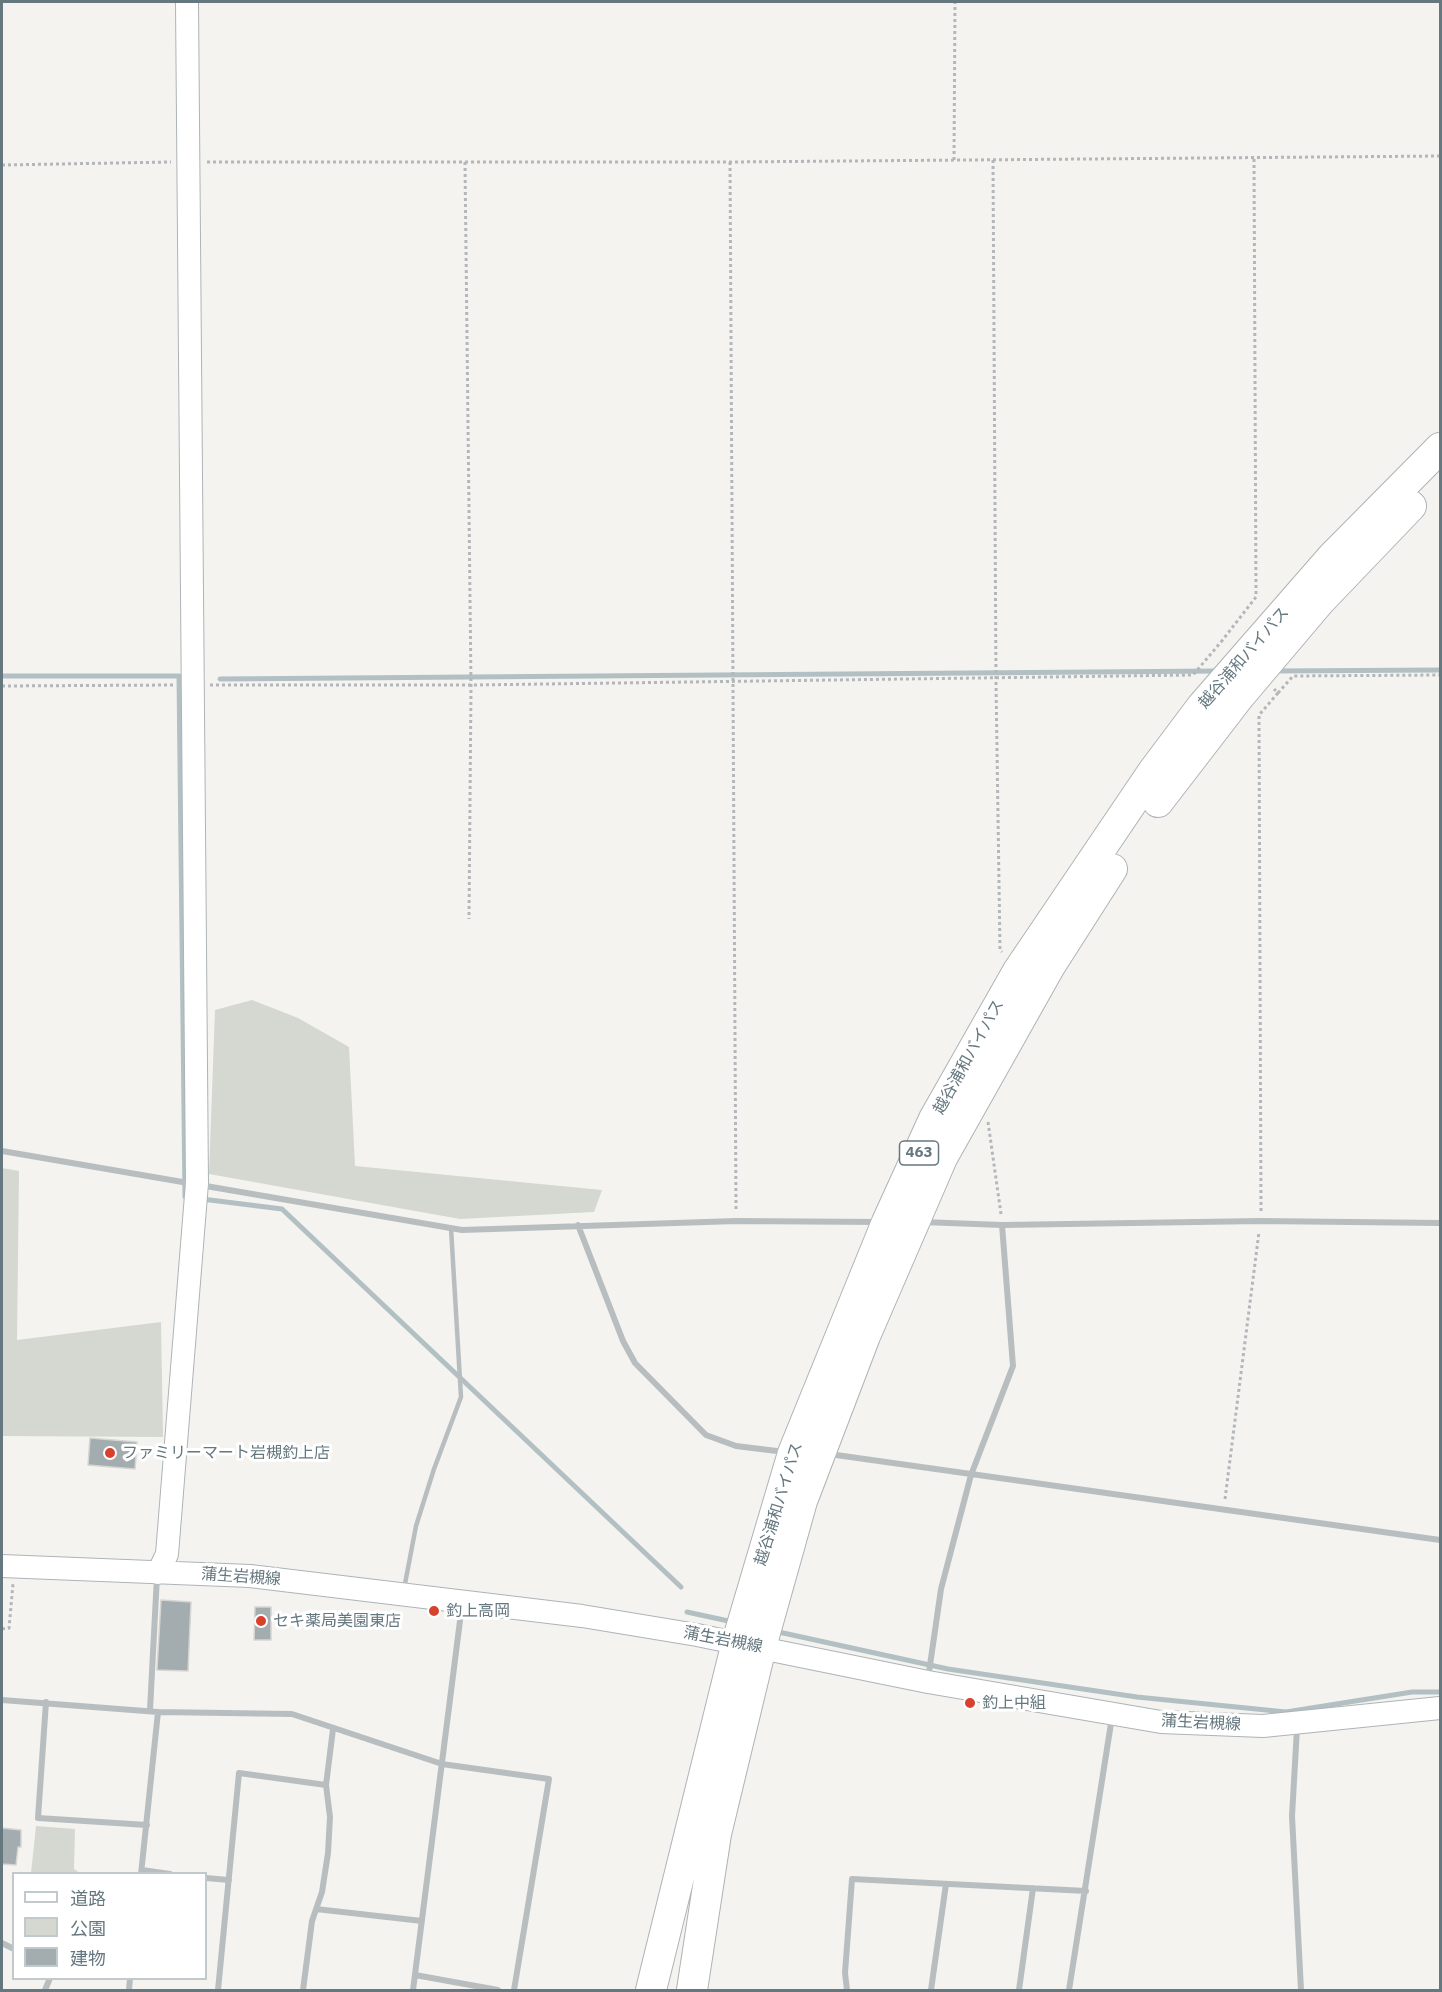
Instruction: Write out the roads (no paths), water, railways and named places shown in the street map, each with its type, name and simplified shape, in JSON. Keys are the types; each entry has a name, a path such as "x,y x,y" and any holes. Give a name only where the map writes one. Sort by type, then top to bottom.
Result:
{"highway":[{"name":"越谷浦和バイパス","path":"900,1222 942,1158 1050,966 1098,889 1249,667 1332,557 1440,448"},
{"name":"越谷浦和バイパス","path":"651,1990 749,1645 802,1501 807,1452 865,1336 934,1119 1018,971 1154,770 1202,706 1249,667 1320,601 1440,476"},
{"name":"越谷浦和バイパス","path":"692,1990 749,1645"}],"street":[{"path":"150,1710 158,1573 167,1554 196,1183 187,2"},
{"path":"2,1151 462,1230 736,1221 1002,1225 1261,1221 1440,1223"},
{"path":"578,1225 623,1341 635,1363 706,1435 736,1446 807,1452 1440,1540"},
{"path":"928,1682 941,1589 971,1476 1013,1366 1002,1225"},
{"name":"蒲生岩槻線","path":"8,1566 250,1576 649,1626 928,1682 1113,1714 1195,1725 1298,1724 1440,1708"},
{"path":"413,1990 462,1601"},
{"path":"2,1700 158,1712 292,1714 442,1764 549,1779 514,1990"},
{"path":"46,1702 38,1818 147,1825"},
{"path":"142,1872 158,1712"},
{"path":"1069,1990 1113,1714"},
{"path":"1298,1724 1292,1816 1301,1990"},
{"path":"303,1990 306,1959 328,1853 330,1817 326,1785 333,1729"},
{"path":"218,1990 239,1773 326,1785"},
{"path":"207,1878 229,1880"},
{"path":"847,1990 845,1973 852,1879 1086,1891"},
{"path":"931,1990 946,1884"},
{"path":"1019,1990 1033,1888"},
{"path":"316,1909 422,1921"},
{"path":"415,1975 498,1990"}],"lane":[{"path":"403,1594 416,1526 460,1397 451,1228"}],"waterway":[{"path":"1274,671 1440,670"},
{"path":"220,679 1217,671"},
{"path":"2,676 179,676 185,1197 190,1198"},
{"path":"202,1199 282,1209 681,1587"},
{"path":"687,1612 733,1622"},
{"path":"774,1631 948,1669 1137,1697 1286,1712 1412,1692 1440,1692"}],"place":[{"name":"ファミリーマート岩槻釣上店","path":"110,1453"},
{"name":"釣上高岡","path":"434,1611"},
{"name":"セキ薬局美園東店","path":"261,1621"},
{"name":"釣上中組","path":"970,1703"}]}
